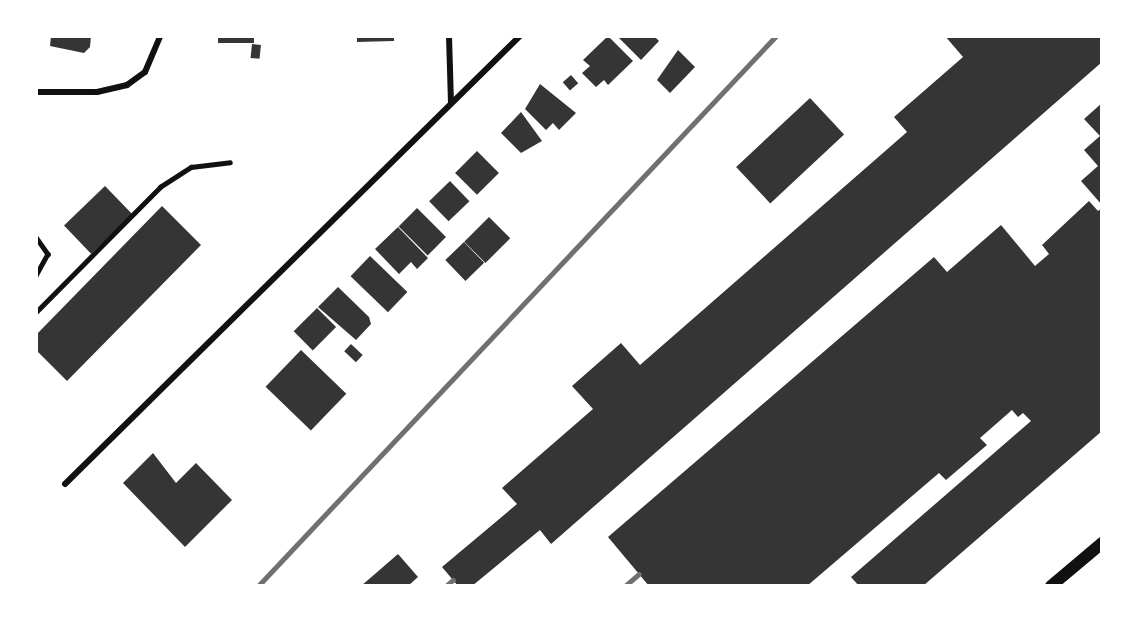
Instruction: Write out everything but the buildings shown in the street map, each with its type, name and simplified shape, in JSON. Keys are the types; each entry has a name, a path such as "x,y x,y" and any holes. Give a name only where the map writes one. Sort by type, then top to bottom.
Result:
{"main road":[{"path":"1051,586 1102,543"}],"street":[{"path":"36,92 115,90 145,72 159,36"},
{"path":"449,36 451,102"},
{"path":"64,484 520,36"}],"lane":[{"path":"36,312 160,187 191,167 230,162"},
{"path":"36,237 48,254 36,276"}],"railway":[{"path":"258,586 776,36"},
{"path":"625,586 639,574"},
{"path":"446,586 453,580"}]}
